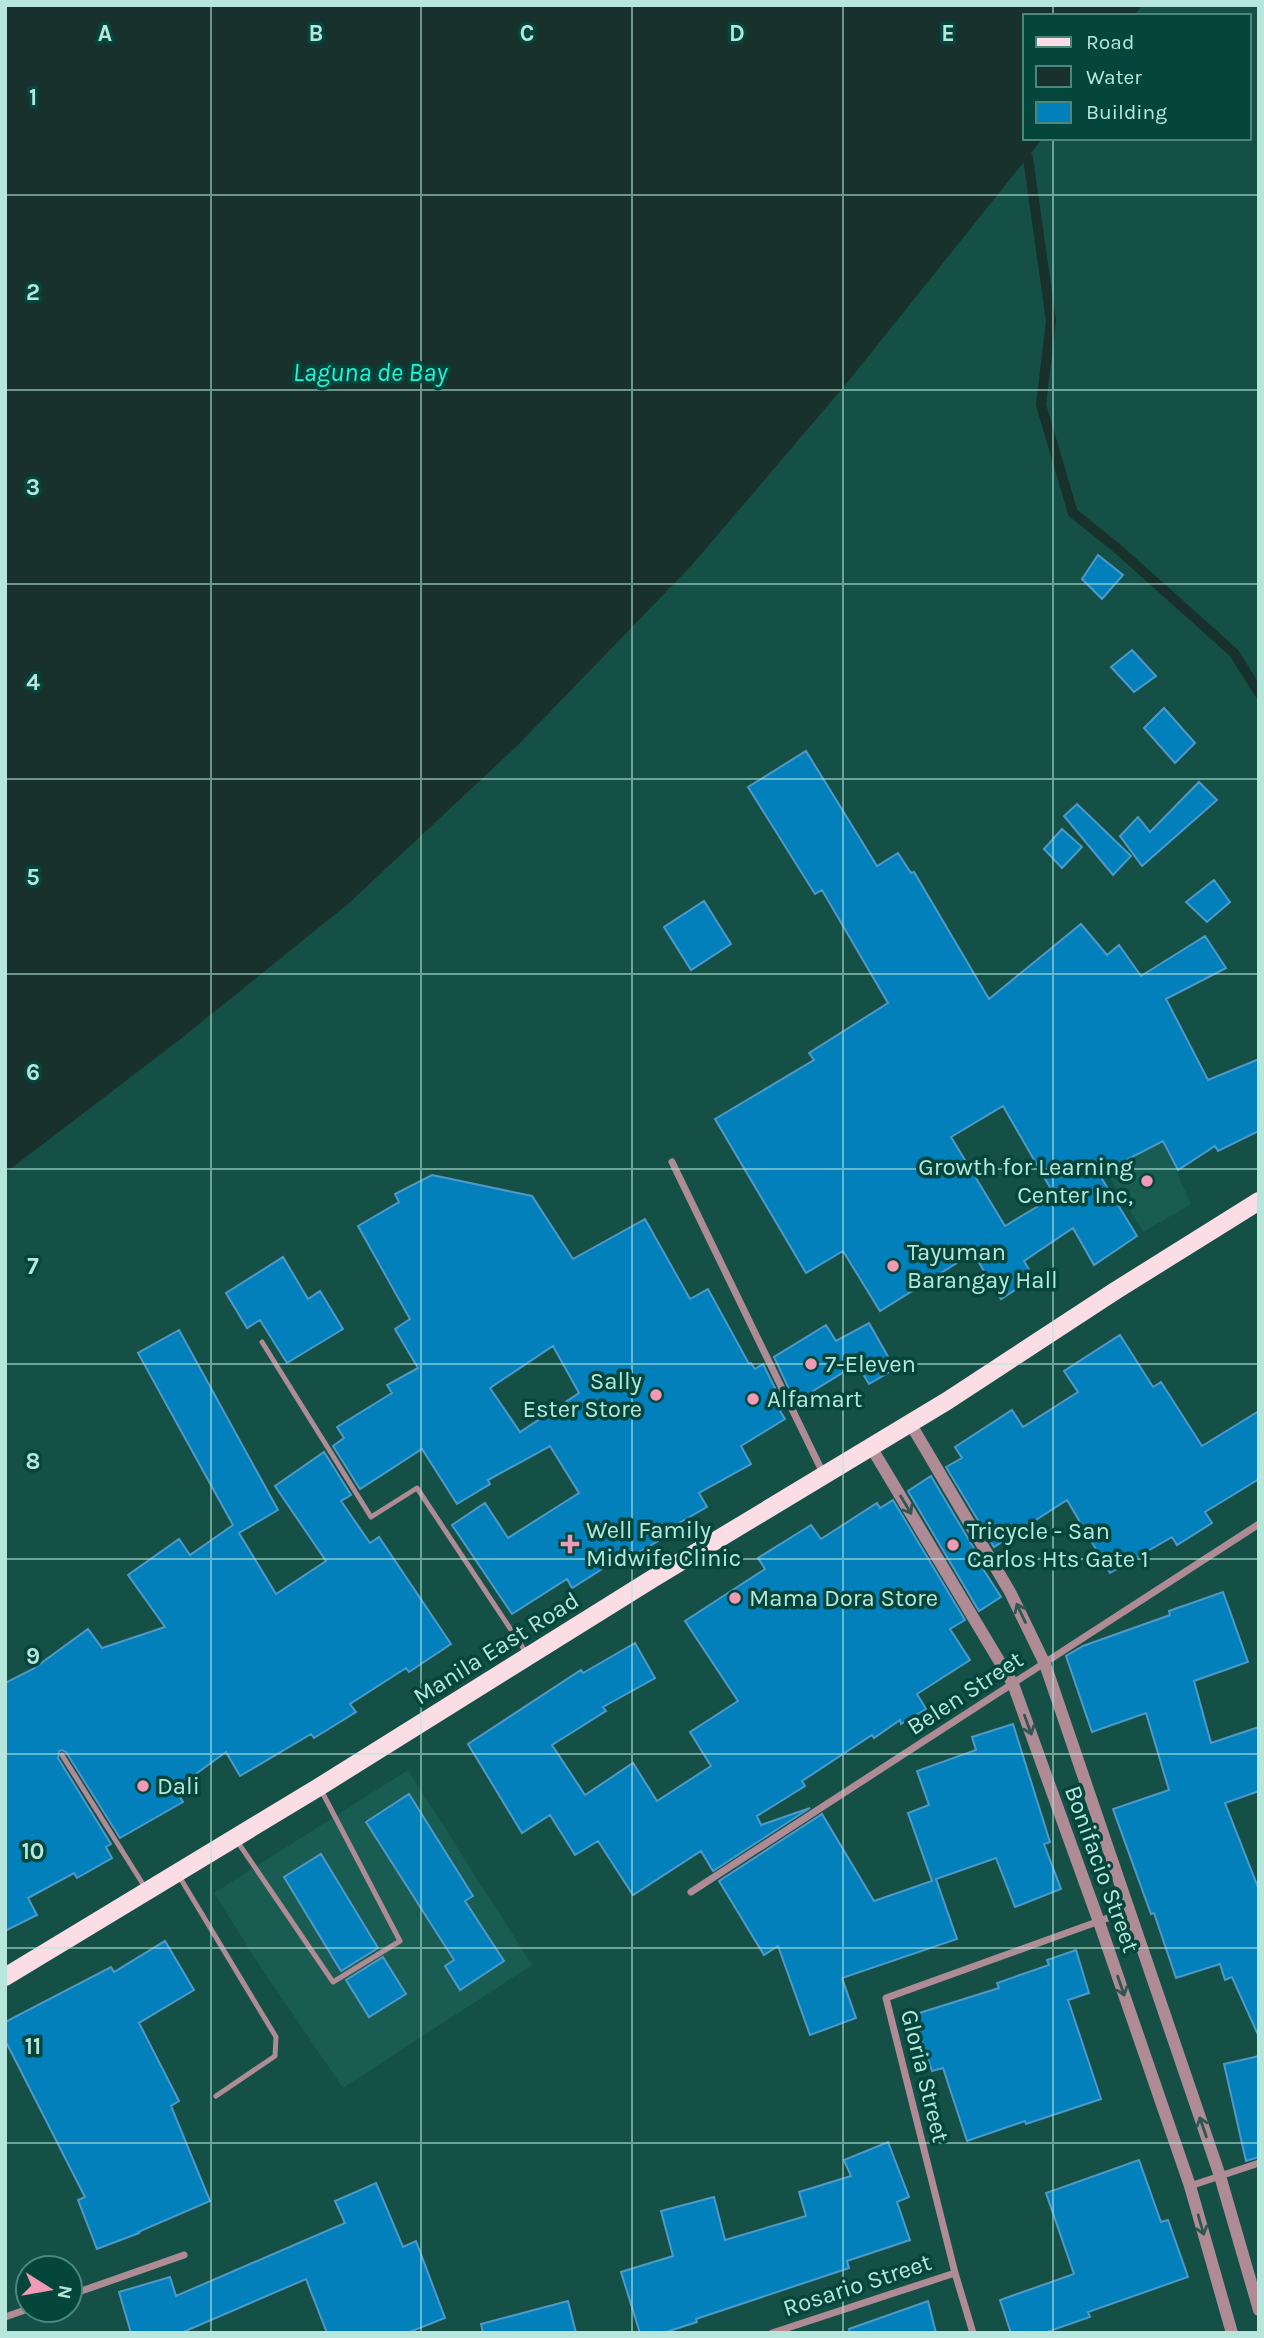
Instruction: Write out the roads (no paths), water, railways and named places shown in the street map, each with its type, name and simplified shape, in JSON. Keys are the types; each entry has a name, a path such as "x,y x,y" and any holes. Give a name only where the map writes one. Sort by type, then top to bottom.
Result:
{"main road":[{"name":"Manila East Road","path":"5,1976 319,1787 910,1423 1259,1201"}],"street":[{"path":"672,1162 824,1475"},
{"name":"Bonifacio Street","path":"910,1423 1010,1592 1045,1664 1220,2176 1259,2310"},
{"name":"Bonifacio Street","path":"871,1447 1013,1684 1190,2186 1232,2333"},
{"name":"Belen Street","path":"691,1892 1259,1524"},
{"name":"Gloria Street","path":"973,2333 955,2273 886,1998 1130,1910"},
{"path":"1190,2186 1259,2163"},
{"path":"84,2290 184,2255"},
{"name":"Rosario Street","path":"772,2333 955,2273"}],"lane":[{"path":"262,1342 371,1517 417,1488 528,1656"},
{"path":"62,1755 147,1891"},
{"path":"235,1838 333,1982 400,1941 319,1787"},
{"path":"177,1873 276,2037 275,2056 216,2096"}],"water":[{"name":"Laguna de Bay","path":"5,5 1142,5 1135,14 1023,14 1023,140 1041,140 847,383 692,565 518,745 348,904 178,1041 5,1173"}],"waterway":[{"path":"1028,158 1051,321 1041,405 1073,513 1118,549 1234,653 1259,693"}],"place":[{"name":"Growth for Learning Center Inc,","path":"1147,1181"},
{"name":"Tayuman Barangay Hall","path":"893,1266"},
{"name":"7-Eleven","path":"811,1364"},
{"name":"Sally Ester Store","path":"656,1395"},
{"name":"Alfamart","path":"753,1399"},
{"name":"Well Family Midwife Clinic","path":"570,1544"},
{"name":"Tricycle - San Carlos Hts Gate 1","path":"953,1545"},
{"name":"Mama Dora Store","path":"735,1598"},
{"name":"Dali","path":"143,1786"}]}
